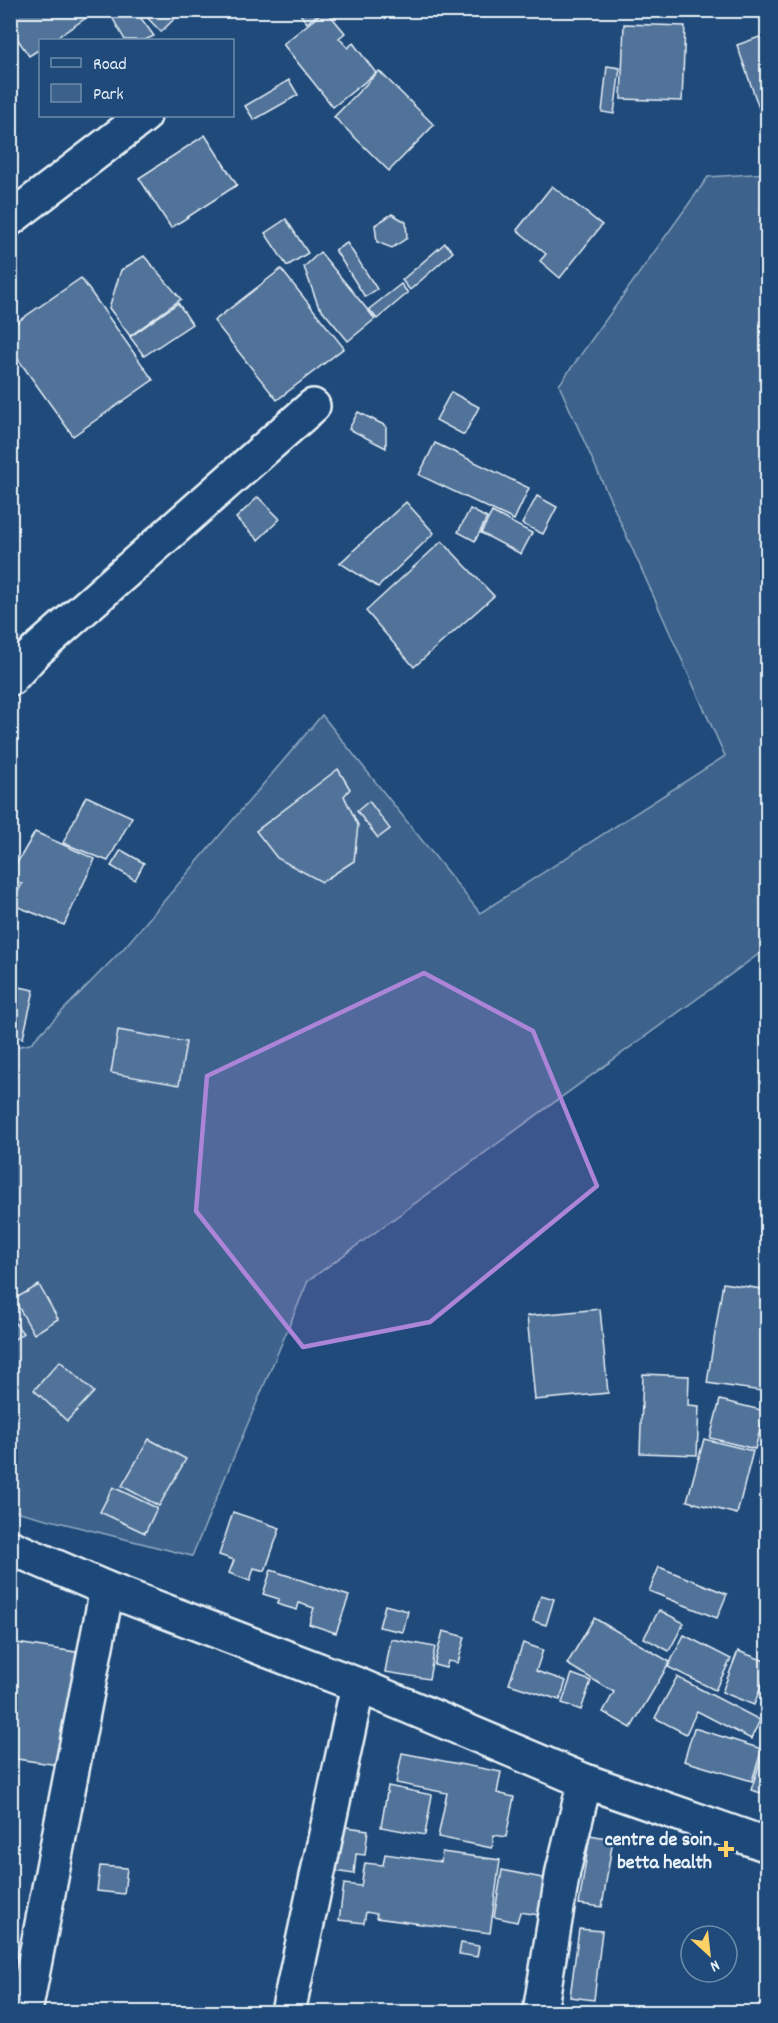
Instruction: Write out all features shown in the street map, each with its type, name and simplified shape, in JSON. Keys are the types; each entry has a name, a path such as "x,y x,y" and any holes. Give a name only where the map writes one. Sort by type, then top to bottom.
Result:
{"street":[{"path":"10,219 143,117"},
{"path":"10,679 35,652 313,406"},
{"path":"10,1547 107,1589 358,1685 585,1781 768,1845"},
{"path":"25,2013 107,1589"},
{"path":"288,2013 358,1685"},
{"path":"540,2013 563,1871 585,1781"}],"highlighted area":[{"path":"424,973 533,1031 597,1186 430,1322 303,1347 196,1211 207,1076"}],"green space":[{"path":"767,173 767,948 308,1281 192,1556 11,1510 11,1048 30,1044 124,948 322,715 480,913 725,756 559,385 708,177"}],"building":[{"path":"10,10 98,10 54,39 39,39 39,50 29,56 10,28"},
{"path":"108,10 135,10 154,36 147,39 124,39"},
{"path":"140,10 183,10 161,32"},
{"path":"297,10 323,10 307,23"},
{"path":"326,10 345,33 339,38 348,48 353,43 376,73 333,107 283,44"},
{"path":"624,24 685,26 682,101 621,99"},
{"path":"768,34 768,108 760,111 737,45"},
{"path":"607,66 620,68 614,114 602,112"},
{"path":"379,71 434,125 389,171 334,117"},
{"path":"289,80 298,95 254,120 245,106"},
{"path":"205,135 237,185 171,228 139,178"},
{"path":"552,186 602,225 560,278 540,261 546,254 517,230"},
{"path":"392,214 406,222 407,238 392,248 377,242 375,225"},
{"path":"286,219 308,253 287,266 265,233"},
{"path":"347,243 377,289 365,297 335,250"},
{"path":"445,243 453,252 410,290 402,280"},
{"path":"320,252 375,319 348,341 318,305 304,267"},
{"path":"144,256 181,299 130,336 109,308 121,270"},
{"path":"281,269 344,348 277,400 214,321"},
{"path":"81,278 153,380 73,436 10,348 10,327"},
{"path":"401,284 408,293 377,319 369,309"},
{"path":"178,303 192,324 144,356 130,337"},
{"path":"451,392 479,407 464,435 436,420"},
{"path":"358,412 386,426 386,448 349,429"},
{"path":"435,443 529,488 514,520 419,475"},
{"path":"537,496 557,507 543,534 522,524"},
{"path":"258,497 280,519 258,540 236,518"},
{"path":"406,502 434,533 378,587 340,563"},
{"path":"470,509 487,518 475,541 458,532"},
{"path":"492,512 532,533 521,554 481,533"},
{"path":"442,541 494,596 414,667 366,611"},
{"path":"338,769 350,789 344,796 358,825 354,861 322,882 277,858 256,831"},
{"path":"86,796 132,817 108,861 63,843"},
{"path":"369,801 390,829 378,838 357,811"},
{"path":"35,832 95,859 64,925 11,904 22,884 10,881 10,875"},
{"path":"121,850 144,863 135,880 111,866"},
{"path":"10,985 34,990 23,1038 10,1035"},
{"path":"118,1030 186,1042 179,1085 111,1073"},
{"path":"723,1283 768,1290 768,1392 707,1383"},
{"path":"39,1285 58,1319 34,1334 14,1299"},
{"path":"600,1309 608,1393 535,1400 527,1316"},
{"path":"10,1317 23,1333 10,1342"},
{"path":"60,1361 94,1392 67,1421 34,1390"},
{"path":"643,1374 689,1376 688,1405 699,1406 697,1455 640,1453"},
{"path":"720,1400 765,1411 755,1449 710,1438"},
{"path":"768,1413 768,1466 758,1465"},
{"path":"149,1439 186,1459 159,1506 122,1486"},
{"path":"704,1439 753,1451 737,1514 687,1501"},
{"path":"113,1487 157,1508 145,1533 100,1512"},
{"path":"233,1512 280,1528 265,1571 254,1568 250,1581 229,1573 234,1560 219,1555"},
{"path":"659,1567 727,1594 717,1618 649,1591"},
{"path":"271,1570 349,1596 336,1633 309,1624 314,1608 299,1603 297,1610 277,1604 279,1599 263,1594"},
{"path":"541,1595 554,1599 546,1625 533,1621"},
{"path":"385,1605 408,1611 403,1632 379,1627"},
{"path":"659,1610 684,1623 669,1651 644,1638"},
{"path":"594,1618 670,1662 631,1728 603,1712 614,1692 567,1664"},
{"path":"443,1631 465,1637 458,1663 448,1661 446,1668 434,1665"},
{"path":"684,1635 731,1659 715,1690 668,1667"},
{"path":"391,1639 435,1647 429,1679 385,1672"},
{"path":"10,1642 82,1653 65,1766 10,1758 17,1708 10,1707"},
{"path":"523,1643 543,1650 536,1671 566,1681 560,1700 509,1684"},
{"path":"738,1651 768,1662 768,1668 754,1705 722,1692"},
{"path":"572,1674 591,1681 581,1710 562,1703"},
{"path":"677,1677 760,1720 751,1739 697,1711 686,1734 655,1718"},
{"path":"694,1728 762,1749 752,1781 684,1761"},
{"path":"402,1753 501,1772 497,1793 514,1797 506,1837 494,1835 492,1848 438,1837 447,1793 396,1783"},
{"path":"762,1756 768,1758 768,1795 751,1790"},
{"path":"388,1786 432,1795 425,1835 381,1827"},
{"path":"340,1826 368,1830 365,1855 356,1854 354,1874 334,1871"},
{"path":"590,1835 613,1839 602,1907 579,1904"},
{"path":"442,1852 500,1860 490,1933 376,1918 377,1914 366,1912 364,1923 339,1920 344,1884 361,1886 365,1863 383,1865 385,1854 441,1862"},
{"path":"100,1866 127,1868 124,1894 97,1891"},
{"path":"502,1870 558,1881 551,1917 520,1912 517,1922 494,1917"},
{"path":"579,1929 602,1931 594,2000 570,1997"},
{"path":"461,1943 479,1946 477,1957 459,1954"},
{"path":"562,2006 590,2008 589,2012 561,2012"}],"place":[{"name":"centre de soin betta health","path":"726,1849"}]}
